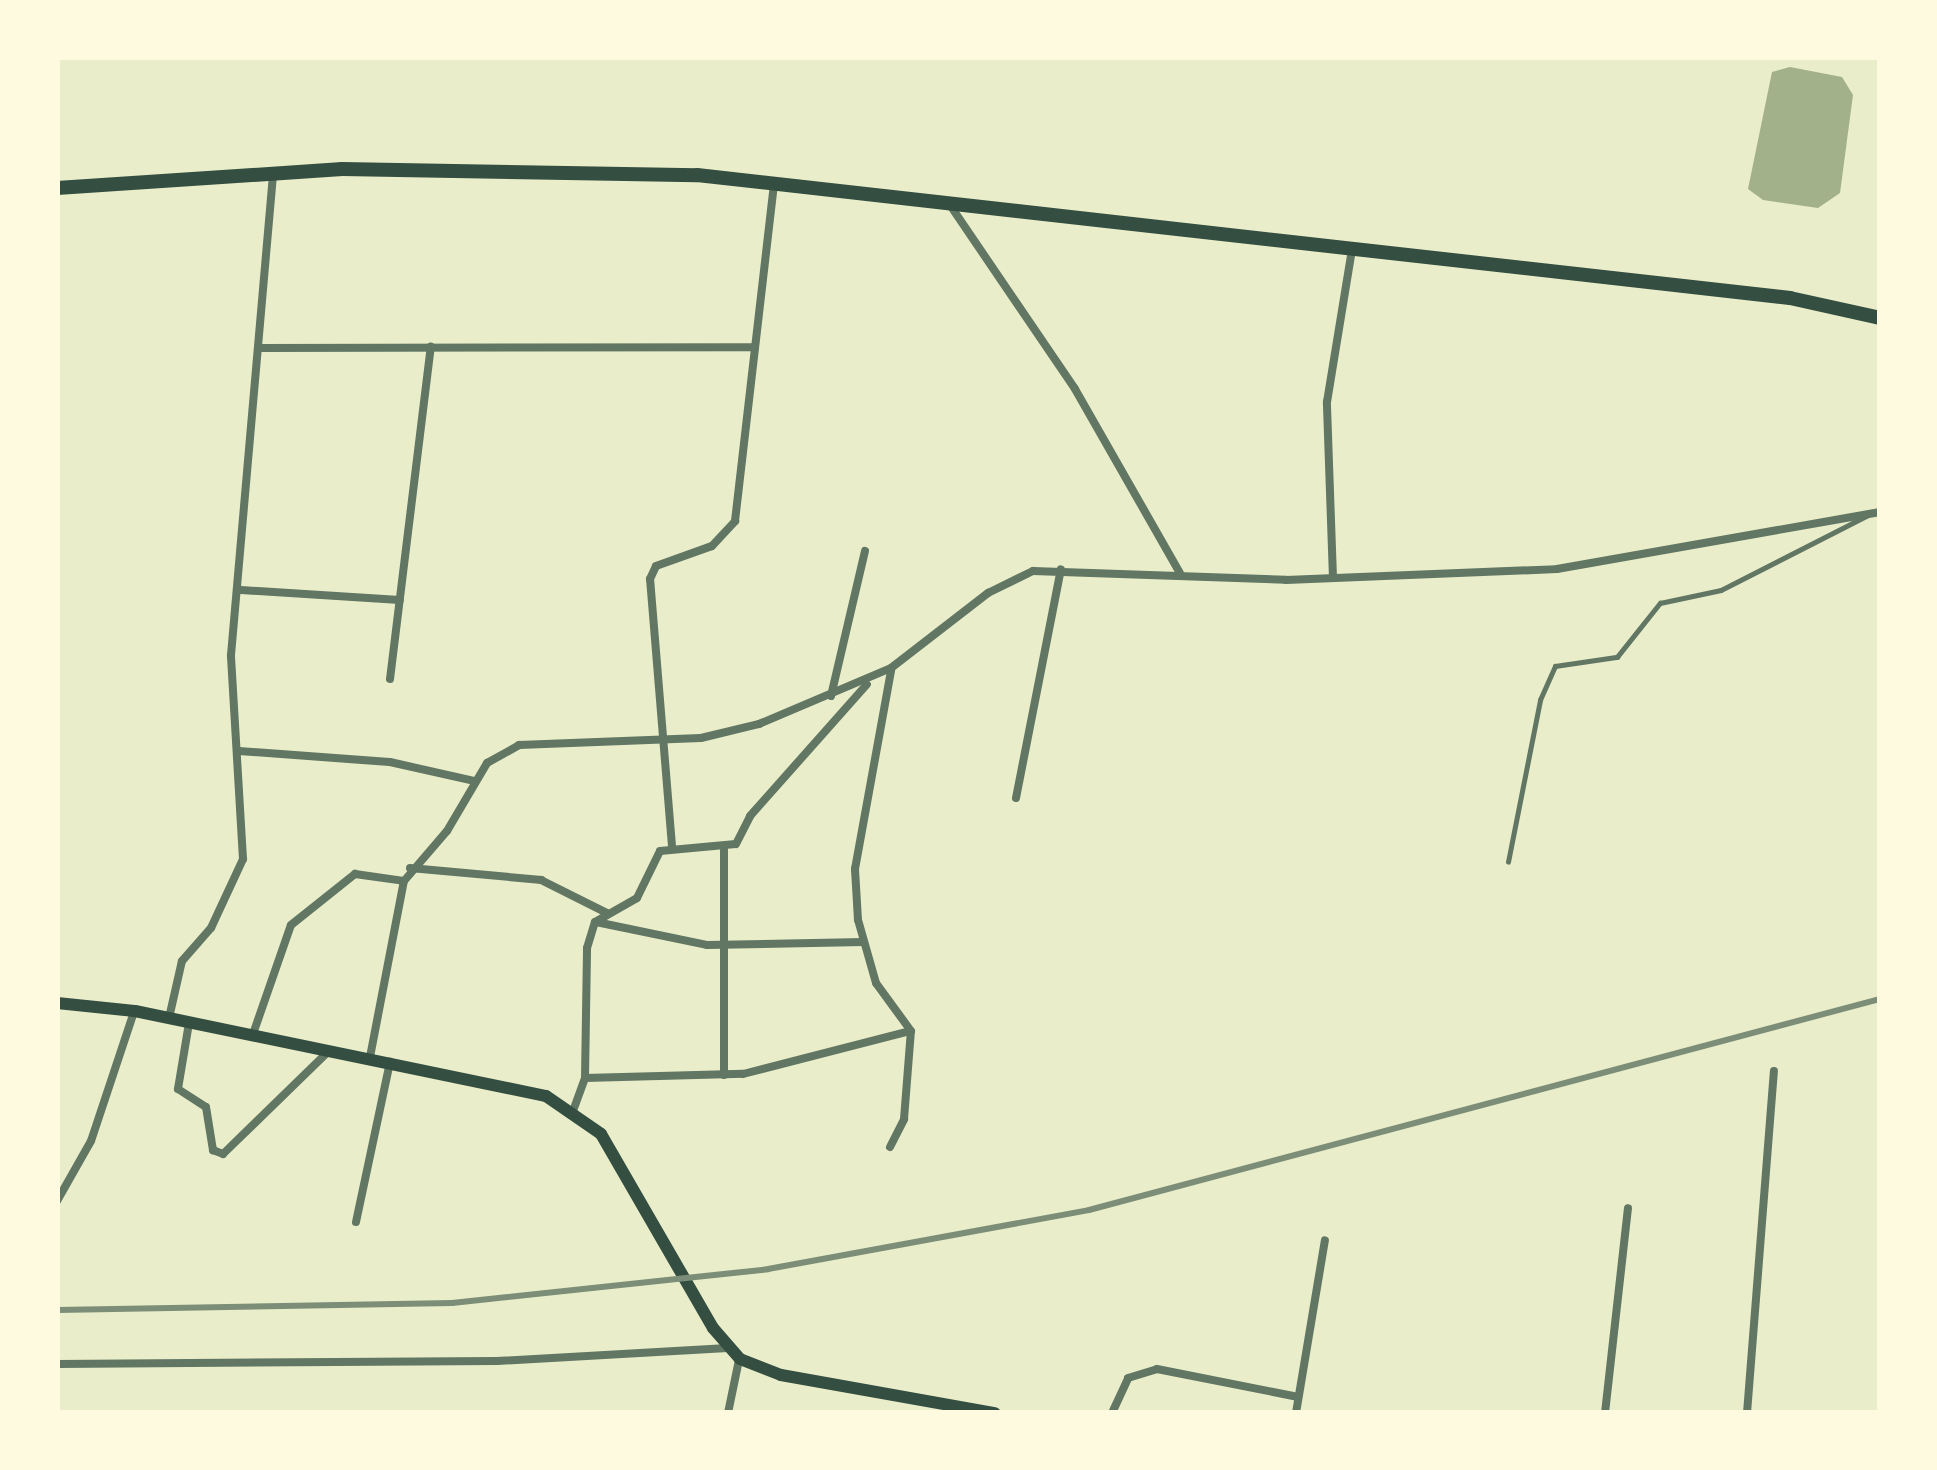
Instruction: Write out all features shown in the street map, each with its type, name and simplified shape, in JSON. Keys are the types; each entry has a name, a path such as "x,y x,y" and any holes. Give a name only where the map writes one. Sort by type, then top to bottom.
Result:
{"main road":[{"path":"57,188 273,173 698,175 1790,298 1880,318"},
{"path":"57,1003 134,1011 390,1060 546,1096 601,1134 665,1236 712,1328 735,1353 781,1375 945,1409 995,1413"}],"street":[{"path":"169,1018 182,961 238,882 246,820 230,680 273,173"},
{"path":"672,846 667,740 650,579 656,566 726,536 734,521 774,184"},
{"path":"949,203 1075,388 1180,574"},
{"path":"1334,578 1327,402 1352,249"},
{"path":"260,348 754,346"},
{"path":"390,679 431,347"},
{"path":"370,1057 404,880 447,831 475,781 502,752 550,738 667,740 728,734 873,677 1009,580 1061,569 1334,578 1618,562 1880,512"},
{"path":"830,697 865,551"},
{"path":"1016,798 1061,569"},
{"path":"241,590 400,601"},
{"path":"890,1147 907,1102 911,1031 876,983 864,942 855,869 891,668"},
{"path":"724,1075 724,850 873,677"},
{"path":"238,751 390,762 475,781"},
{"path":"573,1111 585,1078 587,948 595,922 637,898 652,859 672,846 724,850"},
{"path":"410,868 541,880 608,914"},
{"path":"253,1034 291,926 355,874 404,880"},
{"path":"595,922 724,946 864,942"},
{"path":"57,1201 91,1142 134,1011"},
{"path":"189,1022 178,1089 206,1107 210,1143 223,1154 331,1049"},
{"path":"585,1078 724,1075 911,1031"},
{"path":"356,1222 390,1060"},
{"path":"1748,1413 1774,1071"},
{"path":"1605,1413 1628,1208"},
{"path":"1296,1413 1325,1240"},
{"path":"57,1364 520,1361 735,1353 728,1413"},
{"path":"1112,1413 1128,1378 1156,1369 1298,1397"}],"lane":[{"path":"1508,862 1540,700 1555,666 1617,657 1660,602 1721,590 1866,517"}],"shaded area":[{"path":"1790,67 1842,77 1853,95 1840,193 1818,208 1763,200 1748,189 1772,72"}],"railway":[{"path":"57,1310 452,1303 768,1269 1089,1210 1880,999"}]}
